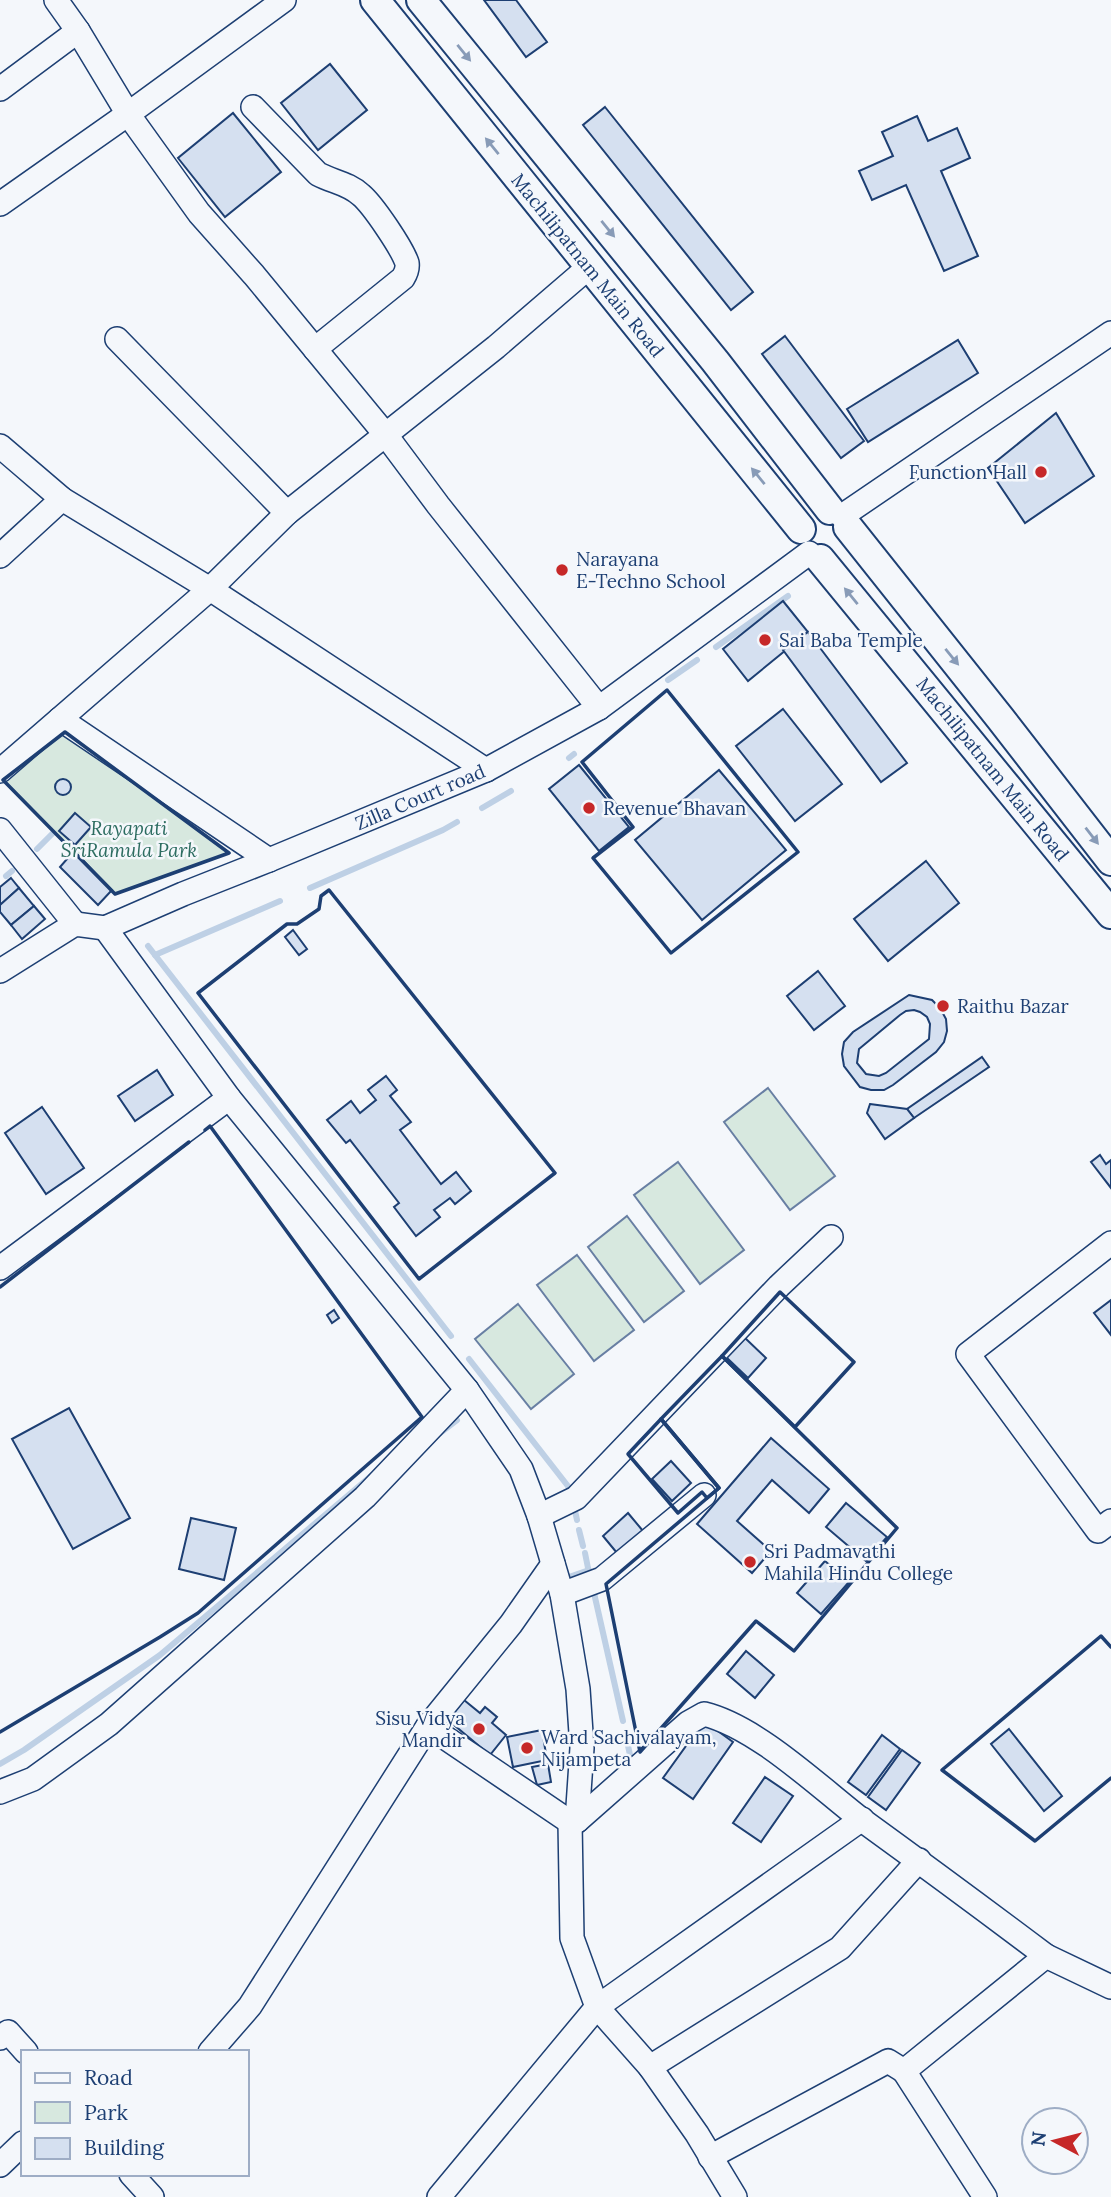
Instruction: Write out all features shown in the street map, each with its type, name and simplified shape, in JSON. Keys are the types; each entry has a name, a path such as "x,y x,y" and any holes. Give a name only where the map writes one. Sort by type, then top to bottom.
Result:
{"main road":[{"name":"Machilipatnam Main Road","path":"375,0 810,547 1109,907"},
{"name":"Machilipatnam Main Road","path":"421,0 715,361 1111,861"},
{"path":"817,511 840,518 849,540 843,551 834,558 810,547 807,518 817,511"}],"street":[{"path":"56,0 78,30 128,114 198,213 254,275 385,434 599,708"},
{"path":"0,204 284,0"},
{"path":"0,89 78,30"},
{"path":"253,107 318,174 343,182 362,195 398,245 407,263 408,270 403,278 315,349"},
{"path":"0,771 211,589 287,513 496,346 589,267"},
{"path":"840,518 1111,333"},
{"path":"117,339 287,513"},
{"path":"0,446 62,499 211,589 486,770"},
{"path":"0,556 62,499"},
{"name":"Zilla Court road","path":"104,928 486,770 599,708 810,547"},
{"path":"60,719 269,860"},
{"path":"0,831 75,924"},
{"path":"0,971 75,924 104,928 229,1098 467,1390 522,1469 562,1594 579,1700 582,1748 573,1822 572,1938 597,2007 650,2067 697,2134 735,2197"},
{"path":"0,1268 229,1098"},
{"path":"539,1516 576,1498 779,1286 831,1237"},
{"path":"1111,1243 968,1354 1098,1531 1111,1521"},
{"path":"0,1792 33,1779 109,1724 365,1497 467,1390"},
{"path":"562,1594 602,1579 704,1495"},
{"path":"212,2050 250,2006 428,1726 511,1624 554,1564"},
{"path":"573,1822 688,1723 704,1714 719,1718 774,1750 1046,1956 1111,1987"},
{"path":"428,1726 573,1822"},
{"path":"439,2197 597,2007 862,1819"},
{"path":"650,2067 839,1948 919,1860"},
{"path":"904,2071 1046,1956"},
{"path":"3,2032 24,2050"},
{"path":"710,2157 888,2061 904,2071 985,2197"},
{"path":"0,2165 21,2145"},
{"path":"133,2176 152,2197"}],"green space":[{"name":"Rayapati SriRamula Park","path":"65,732 229,853 115,894 3,780"},
{"path":"768,1088 835,1176 790,1210 724,1122"},
{"path":"678,1162 744,1250 700,1284 634,1195"},
{"path":"627,1216 684,1291 644,1322 588,1247"},
{"path":"577,1255 634,1330 594,1361 537,1285"},
{"path":"518,1304 574,1374 531,1409 475,1339"}],"building":[{"path":"484,0 516,0 547,42 526,57"},
{"path":"330,64 367,110 318,150 281,103"},
{"path":"605,107 753,292 731,310 583,125"},
{"path":"233,113 281,172 225,217 178,158"},
{"path":"917,116 928,141 957,128 970,158 941,171 978,256 944,271 906,185 872,200 859,171 893,156 882,132"},
{"path":"785,336 864,441 841,458 762,354"},
{"path":"958,340 978,373 868,442 847,409"},
{"name":"Function Hall","path":"1056,413 1094,476 1025,523 988,468"},
{"name":"Sai Baba Temple","path":"783,601 808,632 748,681 723,649"},
{"path":"808,632 907,763 881,782 783,650"},
{"path":"783,709 842,784 795,821 736,746"},
{"name":"Revenue Bhavan","path":"579,765 629,827 599,851 549,789"},
{"path":"719,770 786,850 702,920 635,840"},
{"path":"60,779 66,779 71,787 69,793 60,795 55,790 55,784"},
{"path":"75,813 91,827 75,845 59,831"},
{"path":"74,851 112,890 98,905 60,867"},
{"path":"926,861 959,903 888,961 854,919"},
{"path":"11,878 19,888 0,905 0,887"},
{"path":"19,888 34,906 11,925 0,912 0,905"},
{"path":"34,906 45,919 22,939 11,925"},
{"path":"293,930 307,949 299,955 285,937"},
{"path":"818,971 845,1006 814,1030 787,996"},
{"path":"909,995 932,1000 946,1019 947,1031 944,1042 936,1052 884,1090 860,1087 844,1066 844,1042 853,1032","holes":["906,1011 920,1012 927,1017 930,1024 929,1039 886,1073 879,1076 866,1074 857,1063 859,1049"]},
{"path":"982,1057 989,1067 914,1118 907,1109"},
{"path":"157,1070 173,1095 135,1121 118,1096"},
{"path":"386,1076 397,1090 390,1096 411,1122 400,1130 441,1184 456,1172 471,1191 455,1204 450,1198 434,1210 440,1217 416,1236 394,1207 399,1203 350,1140 346,1143 327,1120 351,1101 360,1113 376,1100 368,1090"},
{"path":"870,1104 907,1109 914,1118 885,1139 867,1113"},
{"path":"42,1107 84,1168 46,1194 5,1133"},
{"path":"1100,1155 1106,1164 1111,1160 1111,1188 1091,1162"},
{"path":"1111,1300 1111,1335 1094,1313"},
{"path":"334,1310 339,1318 332,1323 327,1315"},
{"path":"744,1337 766,1358 748,1378 726,1357"},
{"path":"69,1408 130,1518 73,1549 12,1439"},
{"path":"771,1438 829,1489 809,1513 772,1480 737,1521 771,1551 752,1573 697,1524"},
{"path":"671,1461 691,1483 672,1501 652,1479"},
{"path":"846,1503 887,1537 866,1561 826,1527"},
{"path":"628,1513 643,1531 617,1553 603,1536"},
{"path":"191,1518 236,1528 224,1580 179,1569"},
{"path":"825,1561 849,1582 821,1614 797,1593"},
{"path":"746,1651 774,1675 755,1698 727,1674"},
{"name":"Sisu Vidya Mandir","path":"464,1700 480,1713 485,1707 497,1717 492,1723 506,1735 490,1755 448,1720"},
{"path":"704,1721 733,1742 693,1799 663,1778"},
{"path":"1009,1729 1062,1796 1044,1811 991,1744"},
{"name":"Ward Sachivalayam, Nijampeta","path":"542,1730 547,1760 513,1767 507,1737"},
{"path":"882,1735 900,1749 866,1795 848,1782"},
{"path":"902,1750 920,1763 886,1810 868,1797"},
{"path":"548,1764 551,1782 537,1785 532,1767"},
{"path":"765,1777 793,1796 761,1842 733,1823"}],"waterway":[{"path":"716,647 788,596"},
{"path":"668,680 697,660"},
{"path":"569,758 574,754"},
{"path":"482,808 511,791"},
{"path":"310,888 457,822"},
{"path":"37,849 52,834"},
{"path":"6,876 12,871"},
{"path":"155,955 280,901"},
{"path":"148,946 451,1336"},
{"path":"469,1359 571,1490"},
{"path":"440,1433 457,1420"},
{"path":"0,1764 160,1655 371,1476"},
{"path":"574,1506 577,1520"},
{"path":"579,1530 583,1546"},
{"path":"585,1553 589,1573"},
{"path":"566,1578 589,1570"},
{"path":"594,1593 623,1721"},
{"path":"627,1741 630,1755"}],"wall":[{"path":"667,690 798,852 671,953 593,858 633,827 582,762 667,690"},
{"path":"65,732 229,853 115,894 3,780 65,732"},
{"path":"329,890 555,1173 419,1279 198,993 287,924 297,924 319,909 321,896 329,890"},
{"path":"0,1732 198,1613 422,1417 210,1126 205,1130"},
{"path":"0,1287 189,1142"},
{"path":"780,1292 854,1362 795,1427 722,1356 780,1292"},
{"path":"722,1356 897,1528 794,1651 756,1621 640,1752 606,1584 719,1488 661,1419 722,1356"},
{"path":"661,1419 719,1488 707,1498 702,1492 678,1513 628,1454 661,1419"},
{"path":"1111,1647 1101,1636 942,1770 1035,1841 1111,1778"}],"place":[{"name":"Function Hall","path":"1041,472"},
{"name":"Narayana E-Techno School","path":"562,570"},
{"name":"Sai Baba Temple","path":"765,640"},
{"name":"Revenue Bhavan","path":"589,808"},
{"name":"Raithu Bazar","path":"943,1006"},
{"name":"Sri Padmavathi Mahila Hindu College","path":"750,1562"},
{"name":"Sisu Vidya Mandir","path":"479,1729"},
{"name":"Ward Sachivalayam, Nijampeta","path":"527,1748"}]}
